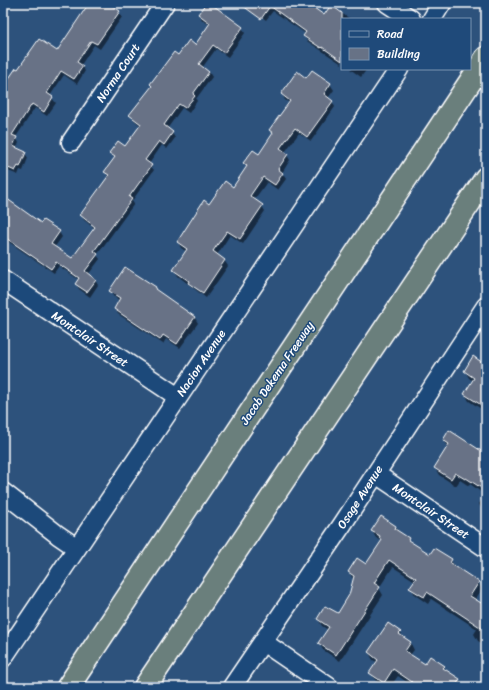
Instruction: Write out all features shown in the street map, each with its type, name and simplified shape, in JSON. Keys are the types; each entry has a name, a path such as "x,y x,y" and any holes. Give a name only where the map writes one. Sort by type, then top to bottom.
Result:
{"highway":[{"name":"Jacob Dekema Freeway","path":"68,687 484,60"},
{"path":"145,687 486,178"}],"street":[{"name":"Norma Court","path":"71,142 165,3"},
{"path":"387,3 409,18"},
{"path":"433,18 442,3"},
{"name":"Nacion Avenue","path":"3,658 398,70"},
{"name":"Montclair Street","path":"3,280 178,397"},
{"name":"Osage Avenue","path":"232,687 485,309"},
{"name":"Montclair Street","path":"376,474 486,548"},
{"path":"3,492 77,548"},
{"path":"262,642 329,687"}],"building":[{"path":"89,3 108,3 120,11 97,44 91,41 77,62 83,66 74,79 61,71 47,93 53,97 44,112 32,104 12,135 17,137 13,146 26,152 20,167 18,166 15,171 4,166 3,168 3,87 39,39 57,51"},
{"path":"206,3 210,3 243,27 224,53 213,45 199,64 209,72 193,94 195,96 185,108 179,104 164,125 173,132 164,145 159,141 145,160 152,165 129,197 132,199 94,251 98,254 85,271 96,280 87,292 75,284 79,278 56,262 51,269 3,236 3,196 41,223 43,220 60,231 51,244 72,258 95,227 80,215 109,175 104,172 115,157 109,153 118,141 125,146 141,124 129,115 152,86 150,84 174,52 178,55 189,40 195,45 210,23 198,14"},
{"path":"239,3 307,3 324,15 331,5 342,13 341,60 303,36 306,32 270,6 261,19"},
{"path":"312,70 331,83 324,94 333,101 307,137 295,128 280,148 288,154 278,169 283,173 275,185 263,177 250,196 263,205 240,239 227,231 213,251 225,260 203,293 173,270 187,249 177,242 204,200 209,204 225,181 233,187 247,166 243,163 253,150 259,154 273,133 269,130 290,101 281,94 297,71 306,78"},
{"path":"125,267 156,287 155,289 195,317 177,344 163,335 160,340 114,309 120,298 109,291"},
{"path":"473,356 483,363 486,359 486,408 464,394 474,378 464,371"},
{"path":"449,430 486,454 486,491 455,473 451,479 434,468 449,444 443,440"},
{"path":"381,516 396,526 395,529 409,538 408,540 430,554 434,548 452,559 450,563 479,582 470,596 486,606 486,631 427,592 424,597 409,588 416,578 389,560 374,583 380,587 336,655 318,643 329,627 317,619 325,606 338,613 349,595 354,576 348,572 357,558 366,564 382,540 379,538 380,536 371,531"},
{"path":"388,623 401,632 399,634 411,642 405,651 425,664 430,656 445,666 443,668 460,679 455,687 409,687 412,682 393,669 384,683 369,673 378,660 368,652"}]}
